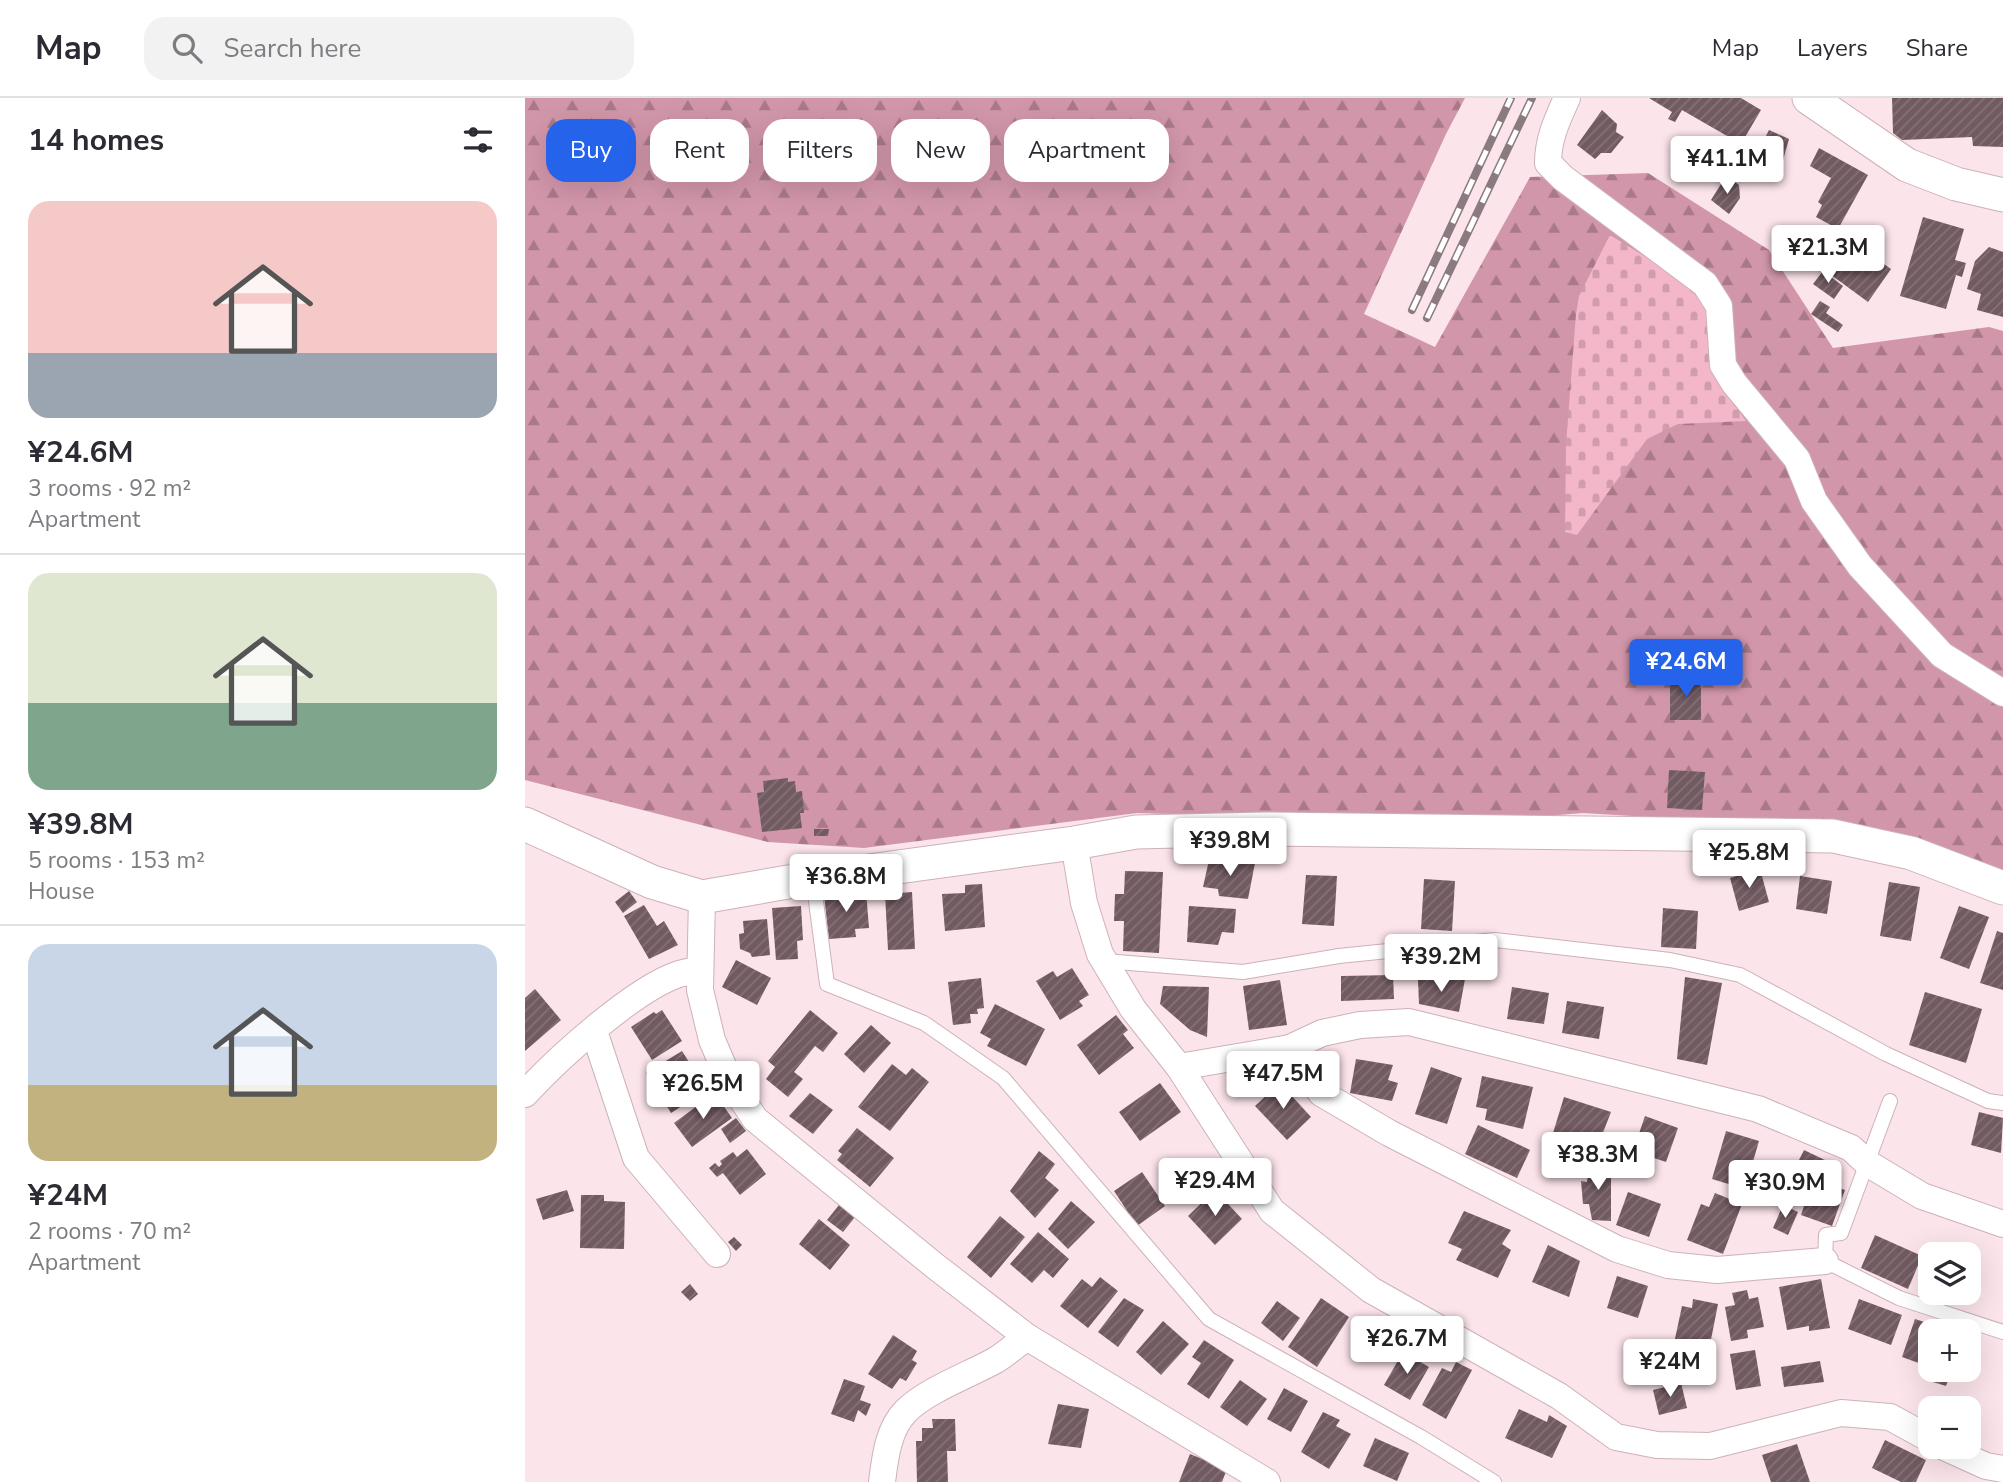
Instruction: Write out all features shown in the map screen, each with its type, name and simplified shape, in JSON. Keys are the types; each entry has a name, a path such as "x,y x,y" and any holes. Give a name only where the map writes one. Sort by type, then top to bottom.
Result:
{"street":[{"path":"1567,98 1553,130 1548,148 1548,163 1563,178 1705,284 1720,306 1723,365 1734,383 1797,459 1814,502 1860,566 1942,655 2003,693"},
{"path":"1809,98 1907,165 1956,184 2003,195"},
{"path":"525,824 652,881 702,897 813,879 1074,844 1136,832 1266,829 1833,836 1911,853 2003,888"},
{"path":"1074,844 1084,903 1104,961 1133,1009 1179,1067 1272,1211 1371,1290 1559,1396 1616,1437 1657,1445 1710,1446 1841,1413 1890,1417 1918,1432"},
{"path":"702,897 700,989 712,1040 729,1080 755,1119 935,1266 1027,1337 1267,1482"},
{"path":"525,1094 594,1031 648,989 679,974 700,970"},
{"path":"1179,1067 1290,1048 1322,1034 1360,1025 1409,1022 1758,1109 1851,1148 1867,1163 1922,1196 2003,1224"},
{"path":"594,1031 636,1158 717,1254"},
{"path":"1290,1048 1321,1093 1389,1133 1617,1249 1668,1265 1717,1270 1825,1261"},
{"path":"882,1482 887,1448 897,1423 906,1411 952,1382 997,1359 1027,1337"},
{"path":"1969,1459 2003,1469"}],"lane":[{"path":"813,879 827,984 924,1023 1003,1078 1209,1319 1421,1437 1494,1482"},
{"path":"1104,961 1243,972 1339,956 1495,940 1669,960 1740,975 1886,1054 1988,1101 2003,1103"},
{"path":"1890,1101 1841,1233 1826,1235 1825,1261 1899,1298 2003,1332"}],"green space":[{"path":"525,98 1465,98 1364,314 1435,347 1530,177 1648,173 1769,250 1833,348 1989,327 2003,331 2003,878 1864,830 1583,813 1457,823 1137,813 864,848 768,842 525,780"},
{"path":"1610,235 1682,279 1708,310 1708,359 1713,361 1714,377 1746,421 1678,424 1647,439 1577,535 1565,532 1566,445 1576,314 1579,296"}],"building":[{"path":"1649,98 1741,98 1761,110 1741,144 1682,110 1675,122 1668,119 1672,112"},
{"path":"1892,98 2003,98 2003,147 1973,146 1972,137 1902,140 1893,133"},
{"path":"1602,110 1617,124 1616,132 1624,137 1611,153 1601,153 1595,159 1577,145"},
{"path":"1769,130 1789,139 1783,160 1760,148"},
{"path":"1819,148 1868,175 1838,229 1816,217 1822,205 1818,202 1831,178 1810,166"},
{"path":"1731,179 1739,185 1740,198 1729,214 1711,200 1721,184"},
{"path":"1923,217 1964,229 1955,260 1966,263 1962,277 1956,275 1946,309 1900,296"},
{"path":"1843,228 1870,245 1866,251 1891,269 1868,302 1819,266"},
{"path":"1989,247 2003,252 2003,317 1977,310 1981,294 1967,289 1975,261"},
{"path":"1823,271 1843,286 1834,299 1813,284"},
{"path":"1820,301 1830,307 1826,313 1843,325 1838,332 1811,314"},
{"path":"1701,678 1701,720 1670,720 1670,679"},
{"path":"1669,770 1705,772 1702,810 1667,808"},
{"path":"788,778 788,782 795,781 796,792 802,791 802,828 762,832 757,793 764,792 763,781"},
{"path":"814,829 829,829 828,836 814,836"},
{"path":"1209,860 1255,863 1248,899 1219,896 1218,889 1203,887"},
{"path":"1760,869 1769,902 1739,911 1730,878"},
{"path":"1125,871 1163,872 1159,953 1123,951 1124,921 1114,921 1115,894 1124,894"},
{"path":"1306,875 1337,876 1334,926 1302,924"},
{"path":"1800,876 1832,881 1827,914 1796,909"},
{"path":"1424,879 1455,881 1452,931 1421,929"},
{"path":"1889,882 1920,887 1911,941 1880,936"},
{"path":"982,884 985,927 945,931 942,894 965,893 965,885"},
{"path":"629,891 637,902 623,913 615,902"},
{"path":"866,891 869,928 855,929 856,937 829,939 824,895"},
{"path":"912,892 915,949 888,950 885,894"},
{"path":"644,905 657,926 664,921 678,945 649,959 624,916"},
{"path":"801,906 803,940 797,941 798,959 776,960 772,908"},
{"path":"1189,906 1236,909 1234,933 1222,932 1218,945 1187,942"},
{"path":"1959,906 1989,917 1969,969 1940,958"},
{"path":"1663,908 1698,911 1696,949 1661,947"},
{"path":"767,919 770,955 752,957 750,953 740,949 739,934 744,933 743,921"},
{"path":"1997,931 2003,933 2003,990 1980,983"},
{"path":"736,960 771,978 757,1005 722,987"},
{"path":"1072,968 1089,995 1079,1001 1083,1006 1060,1020 1036,981 1053,971 1057,977"},
{"path":"1393,975 1394,999 1341,1001 1341,976"},
{"path":"1685,977 1722,983 1707,1065 1677,1059"},
{"path":"981,978 984,1008 977,1009 978,1014 970,1014 971,1023 953,1025 948,982"},
{"path":"1465,979 1459,1012 1419,1004 1418,980"},
{"path":"1280,980 1287,1025 1249,1030 1243,986"},
{"path":"1163,986 1209,987 1207,1037 1190,1030 1160,1004"},
{"path":"1512,987 1549,993 1544,1024 1507,1019"},
{"path":"535,989 561,1020 525,1051 525,998"},
{"path":"1925,992 1982,1009 1966,1063 1909,1045"},
{"path":"1567,1001 1604,1007 1599,1039 1562,1033"},
{"path":"995,1004 1045,1029 1026,1066 987,1046 991,1039 980,1033"},
{"path":"662,1010 682,1041 652,1060 631,1027"},
{"path":"810,1010 838,1033 823,1052 815,1046 794,1072 803,1079 788,1097 766,1079 775,1067 768,1061"},
{"path":"1116,1015 1128,1030 1123,1034 1134,1048 1099,1075 1077,1045"},
{"path":"871,1025 891,1043 864,1073 844,1054"},
{"path":"682,1051 707,1090 671,1113 646,1073"},
{"path":"1356,1059 1393,1065 1388,1080 1398,1083 1392,1101 1350,1093"},
{"path":"892,1064 906,1075 912,1068 929,1082 890,1131 858,1107"},
{"path":"1431,1067 1462,1078 1447,1124 1415,1114"},
{"path":"1482,1076 1533,1087 1523,1129 1485,1120 1487,1109 1476,1107"},
{"path":"1160,1083 1181,1112 1140,1141 1119,1112"},
{"path":"1280,1083 1311,1117 1287,1140 1255,1106"},
{"path":"810,1093 833,1110 813,1134 789,1116"},
{"path":"712,1095 732,1118 692,1147 674,1123"},
{"path":"1564,1097 1611,1112 1597,1148 1553,1133"},
{"path":"1979,1112 2003,1118 2001,1153 1971,1145"},
{"path":"1645,1116 1678,1128 1666,1162 1633,1151"},
{"path":"736,1118 746,1131 730,1143 721,1129"},
{"path":"1478,1125 1530,1150 1517,1178 1465,1154"},
{"path":"857,1128 894,1158 870,1187 837,1160 842,1154 838,1151"},
{"path":"1726,1131 1759,1141 1745,1189 1712,1179"},
{"path":"747,1149 766,1174 740,1195 723,1173 717,1177 709,1168 715,1163 719,1167 722,1164 720,1161 733,1152 737,1157"},
{"path":"1804,1150 1831,1163 1825,1175 1798,1162"},
{"path":"1039,1151 1055,1164 1045,1178 1059,1190 1035,1218 1010,1191"},
{"path":"1611,1163 1611,1221 1592,1220 1589,1204 1583,1204 1581,1181 1587,1182 1589,1165"},
{"path":"1142,1172 1165,1206 1137,1226 1114,1191"},
{"path":"1797,1174 1845,1190 1832,1226 1801,1215 1804,1206 1788,1200"},
{"path":"567,1190 574,1211 543,1220 536,1199"},
{"path":"1215,1190 1242,1219 1215,1245 1188,1216"},
{"path":"1628,1192 1661,1204 1649,1237 1616,1225"},
{"path":"1715,1193 1742,1204 1723,1254 1687,1240 1701,1204 1709,1207"},
{"path":"581,1195 604,1195 604,1201 625,1202 624,1249 580,1248"},
{"path":"1071,1201 1095,1222 1068,1249 1048,1229"},
{"path":"839,1205 855,1217 843,1232 827,1220"},
{"path":"1783,1205 1798,1212 1788,1235 1773,1228"},
{"path":"1464,1211 1511,1230 1502,1244 1511,1250 1498,1278 1456,1260 1462,1249 1448,1243"},
{"path":"1000,1216 1025,1237 991,1278 967,1257"},
{"path":"819,1219 850,1245 830,1270 799,1244"},
{"path":"1038,1232 1069,1259 1053,1278 1044,1270 1032,1283 1010,1264"},
{"path":"1875,1235 1918,1254 1918,1265 1908,1289 1861,1268"},
{"path":"734,1237 742,1245 736,1251 728,1242"},
{"path":"1548,1245 1580,1261 1569,1297 1532,1282"},
{"path":"1617,1276 1648,1286 1638,1318 1607,1308"},
{"path":"1100,1277 1118,1291 1088,1328 1060,1306 1082,1279 1092,1287"},
{"path":"1821,1279 1830,1328 1809,1331 1809,1326 1787,1330 1779,1287"},
{"path":"690,1284 698,1294 690,1301 681,1292"},
{"path":"1747,1290 1749,1299 1758,1297 1764,1327 1747,1330 1748,1338 1731,1341 1725,1307 1735,1305 1732,1293"},
{"path":"1124,1298 1144,1310 1118,1347 1098,1332"},
{"path":"1321,1298 1349,1317 1317,1367 1288,1347"},
{"path":"1693,1299 1718,1304 1708,1355 1673,1348 1682,1306 1692,1308"},
{"path":"1859,1299 1902,1315 1891,1345 1848,1329"},
{"path":"1277,1301 1300,1318 1283,1341 1261,1323"},
{"path":"1915,1319 1918,1320 1918,1363 1902,1357"},
{"path":"1163,1321 1189,1344 1161,1375 1136,1352"},
{"path":"893,1335 917,1351 912,1360 917,1363 906,1381 900,1378 892,1389 868,1374"},
{"path":"1204,1340 1234,1360 1209,1399 1187,1384 1201,1363 1192,1357"},
{"path":"1755,1350 1761,1386 1736,1390 1730,1354"},
{"path":"1403,1352 1429,1367 1410,1400 1384,1385"},
{"path":"1670,1354 1677,1378 1651,1385 1644,1361"},
{"path":"1820,1361 1824,1382 1784,1387 1781,1367"},
{"path":"1456,1362 1472,1370 1446,1419 1422,1405 1442,1368 1451,1372"},
{"path":"844,1379 865,1386 860,1400 871,1404 866,1416 858,1410 854,1422 831,1414"},
{"path":"1240,1380 1267,1399 1247,1426 1220,1407"},
{"path":"1681,1383 1687,1408 1659,1415 1653,1390"},
{"path":"1284,1388 1308,1401 1291,1432 1267,1419"},
{"path":"1058,1404 1089,1409 1081,1448 1048,1444"},
{"path":"1519,1409 1547,1422 1549,1415 1567,1426 1552,1458 1505,1438"},
{"path":"1323,1412 1340,1420 1336,1426 1351,1434 1329,1469 1301,1452"},
{"path":"932,1419 955,1419 956,1451 947,1451 948,1482 917,1482 916,1441 922,1441 922,1428 933,1428"},
{"path":"1375,1438 1409,1453 1397,1481 1363,1466"},
{"path":"1885,1440 1918,1456 1918,1459 1926,1460 1916,1482 1901,1482 1872,1468"},
{"path":"1797,1444 1810,1482 1771,1482 1762,1455"},
{"path":"1190,1454 1227,1469 1222,1482 1179,1482"}],"railway":[{"path":"1412,310 1511,98"},
{"path":"1427,318 1532,98"}]}
